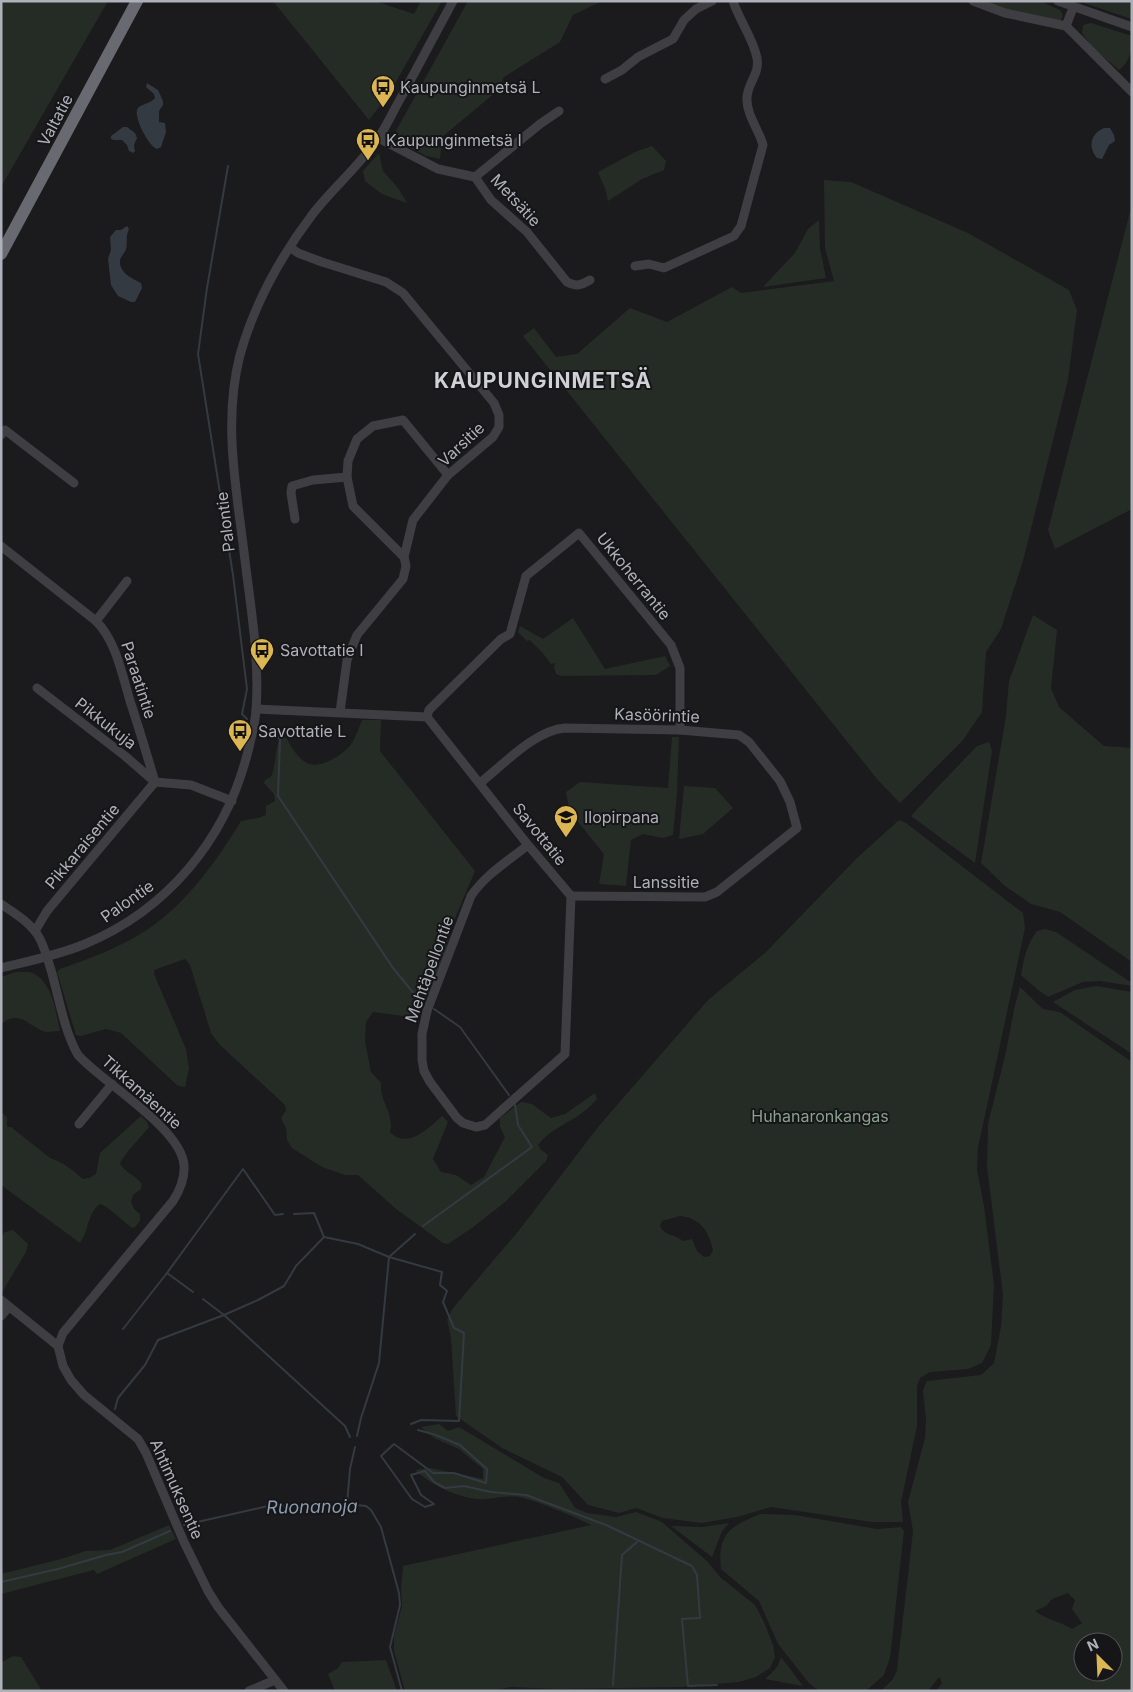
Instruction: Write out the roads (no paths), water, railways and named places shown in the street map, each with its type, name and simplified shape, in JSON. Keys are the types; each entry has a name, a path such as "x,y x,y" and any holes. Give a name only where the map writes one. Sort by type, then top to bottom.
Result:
{"highway":[{"name":"Valtatie","path":"1,254 137,1"}],"street":[{"name":"Palontie","path":"1,968 47,957 85,944 132,919 157,900 185,874 219,826 232,801 243,770 256,709 257,675 233,460 231,424 233,389 245,339 265,291 290,248 313,213 354,169 379,137 453,1"},
{"path":"605,80 638,58 673,39 684,20 696,9 712,1"},
{"path":"635,266 649,264 664,268 734,236 741,226 763,145 760,133 750,113 747,98 757,72 757,58 732,1"},
{"path":"974,1 1006,12 1066,26 1132,92"},
{"path":"1058,1 1132,27"},
{"path":"1066,26 1074,8"},
{"path":"475,177 540,124 559,111"},
{"name":"Metsätie","path":"379,137 444,172 475,177 491,200 527,232 567,282 579,286 590,280"},
{"name":"Varsitie","path":"290,248 322,262 386,282 403,293 494,403 499,415 499,427 493,437 448,476 413,520 404,557 406,566 403,579 357,635 347,660 340,712"},
{"path":"404,557 353,506 347,477 348,461 357,439 373,426 402,420 448,476"},
{"path":"1,435 5,430 74,483"},
{"path":"296,519 290,493 292,486 313,480 347,477"},
{"name":"Ukkoherrantie","path":"427,717 430,710 501,639 510,634 526,576 579,533 671,645 680,668 680,730"},
{"name":"Paraatintie","path":"1,546 102,627 111,642 155,782"},
{"path":"96,621 127,581"},
{"name":"Pikkukuja","path":"37,688 125,756 155,782"},
{"path":"256,709 427,717"},
{"name":"Savottatie","path":"427,717 528,845 571,896"},
{"name":"Kasöörintie","path":"480,783 529,743 556,729 680,730 739,735 749,742 780,781 790,802 797,828"},
{"path":"155,782 191,785 232,801"},
{"name":"Pikkaraisentie","path":"35,931 47,911 155,782"},
{"name":"Lanssitie","path":"571,896 705,897 717,892 797,828"},
{"name":"Mehtäpellontie","path":"528,845 476,888 471,896 427,1012 422,1034 424,1072 457,1118 463,1123 476,1127 485,1125 566,1054 571,896"},
{"name":"Tikkamäentie","path":"1,904 35,931 47,957 74,1048 84,1061 166,1131 182,1155 184,1164 182,1182 173,1201 63,1333 58,1346"},
{"path":"79,1124 112,1084"},
{"path":"1,1300 58,1346"},
{"path":"1,1316 9,1307"},
{"name":"Ahtimuksentie","path":"58,1346 63,1366 71,1380 84,1395 138,1439 208,1591 218,1607 284,1691"},
{"path":"248,1691 275,1680"}],"waterway":[{"path":"228,166 207,288 198,354 233,575 247,689 242,714 247,719"},
{"path":"277,736 280,740 278,796 393,968 416,996 424,1001"},
{"path":"434,1009 460,1027 509,1095"},
{"path":"423,1226 532,1147 518,1125 515,1105"},
{"path":"123,1329 167,1273 243,1169 275,1215 283,1214"},
{"path":"294,1214 314,1213 324,1237 358,1244 389,1257 442,1272 440,1285 447,1291 443,1302 454,1328 464,1333 459,1421 421,1420 411,1424"},
{"path":"357,1436 379,1363 389,1257 415,1234"},
{"path":"115,1409 118,1398 145,1365 158,1340 224,1315 284,1286 296,1266 324,1237"},
{"path":"167,1273 193,1292"},
{"path":"203,1299 224,1315 345,1426 350,1437"},
{"path":"418,1430 460,1445 487,1469 486,1483 454,1473 433,1473 394,1444 381,1456 412,1499 425,1507 434,1504 421,1495 411,1475 425,1471 434,1482 445,1488 464,1486 491,1492 526,1495 606,1525 692,1566 697,1575 700,1618 682,1619 688,1686 717,1685"},
{"path":"347,1504 350,1469 355,1447"},
{"name":"Ruonanoja","path":"184,1525 268,1506 347,1504 366,1506 371,1510 381,1527 399,1593 400,1605 390,1647 402,1691"},
{"name":"Ruonanoja","path":"1,1582 122,1552 170,1531"},
{"path":"613,1685 622,1555 637,1542"}],"place":[{"name":"Kaupunginmetsä L","path":"383,108"},
{"name":"Kaupunginmetsä I","path":"368,161"},
{"name":"Savottatie I","path":"262,671"},
{"name":"Savottatie L","path":"240,752"},
{"name":"Ilopirpana","path":"566,838"}],"district":[{"name":"KAUPUNGINMETSÄ","path":"543,381"}],"park label":[{"name":"Huhanaronkangas","path":"820,1116"}]}
